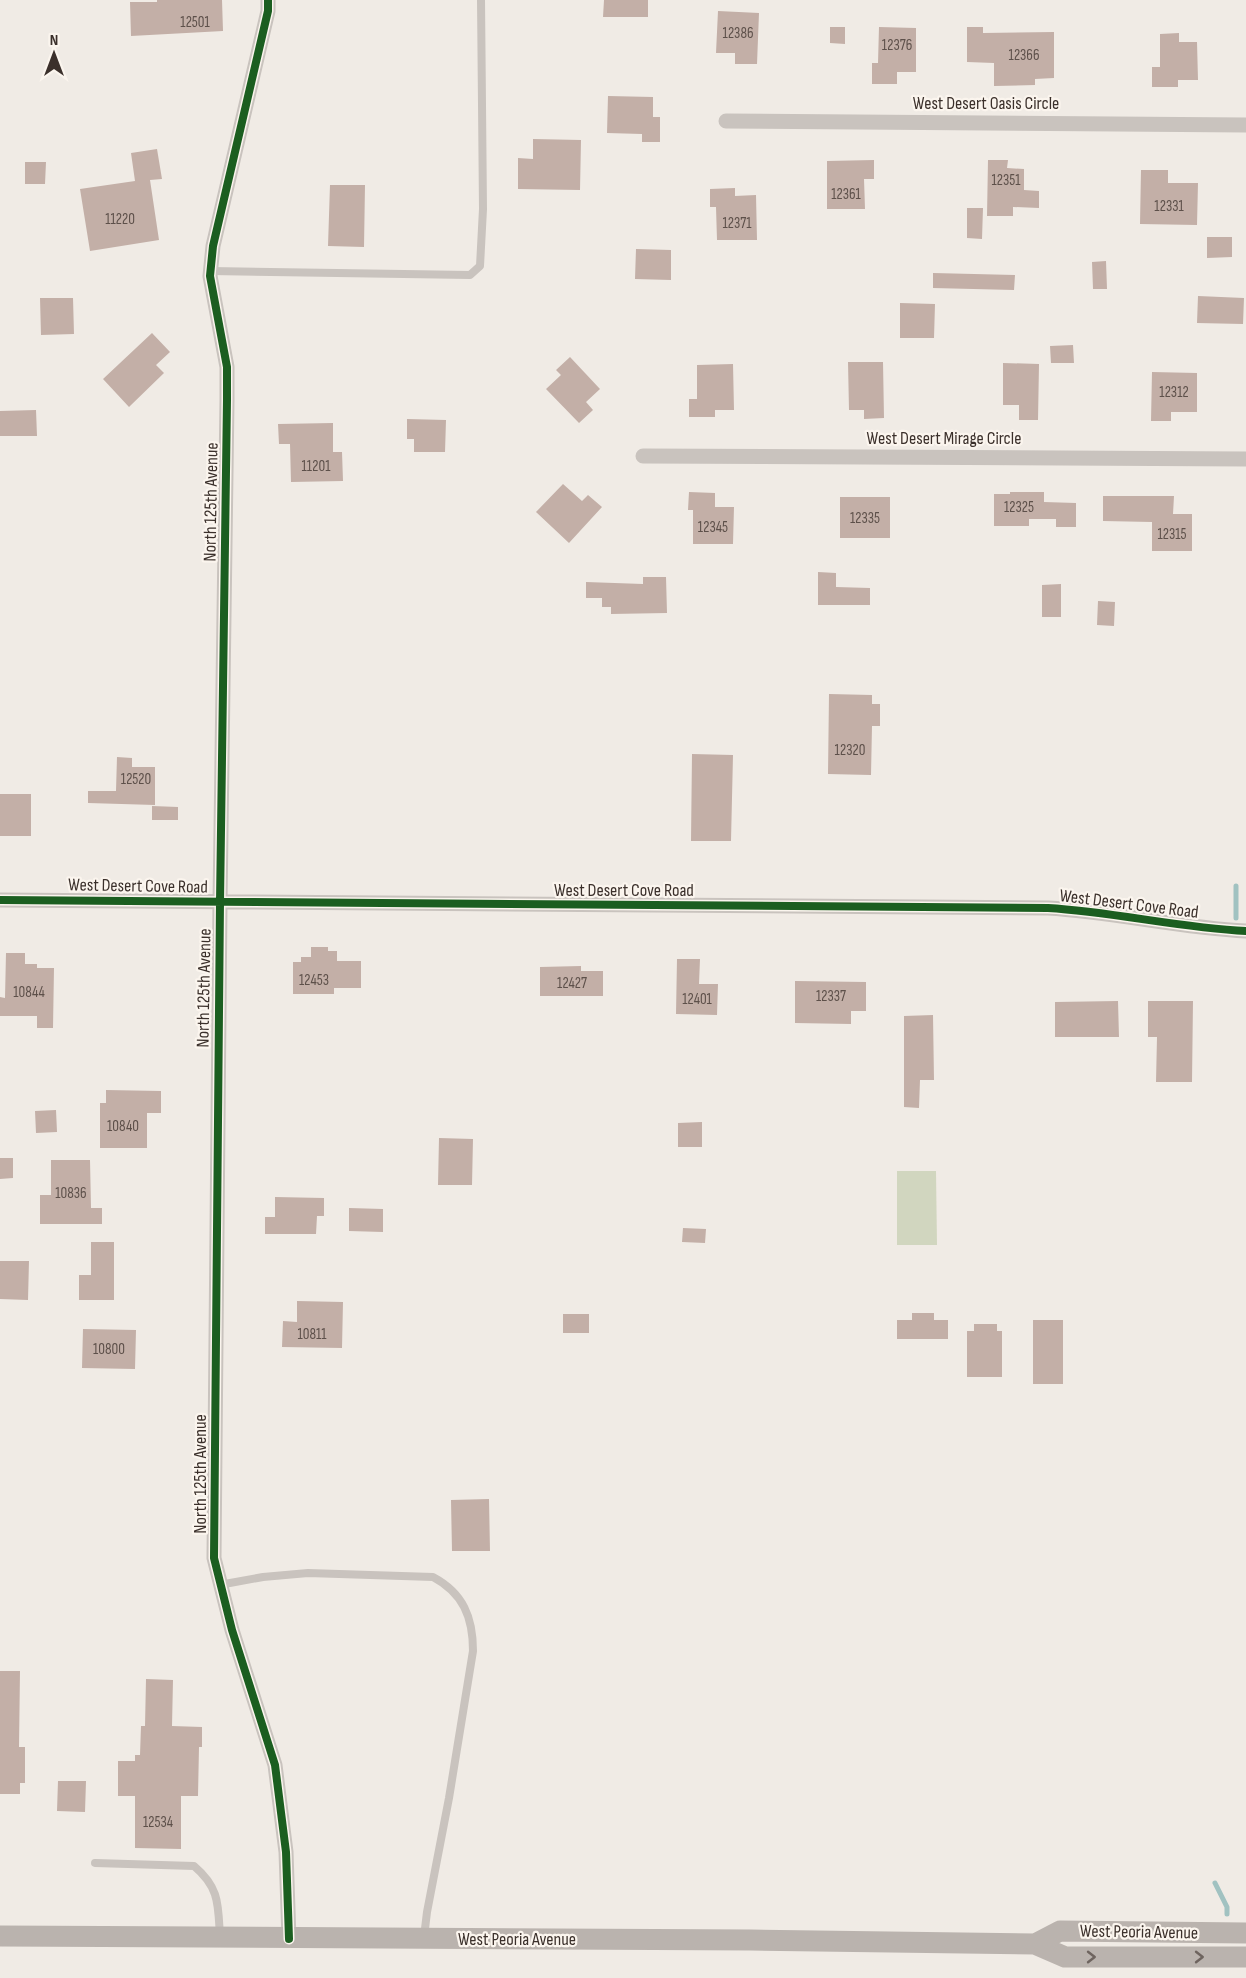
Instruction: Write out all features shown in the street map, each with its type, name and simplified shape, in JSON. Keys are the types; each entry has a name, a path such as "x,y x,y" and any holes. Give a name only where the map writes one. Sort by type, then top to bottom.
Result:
{"main road":[{"name":"West Peoria Avenue","path":"1035,1944 1060,1931 1246,1933"},
{"name":"West Peoria Avenue","path":"0,1936 751,1940 1035,1944 1065,1957 1246,1957"}],"street":[{"name":"North 125th Avenue","path":"268,0 268,11 213,246 210,276 227,367 214,1558 219,1585 275,1765 286,1852 289,1939"},
{"name":"West Desert Oasis Circle","path":"726,121 1246,125"},
{"name":"West Desert Mirage Circle","path":"643,456 1246,459"},
{"name":"West Desert Cove Road","path":"0,900 1048,908 1246,932"}],"lane":[{"path":"211,271 470,275 480,266 483,209 481,0"},
{"path":"219,1585 263,1577 300,1574 433,1577 448,1585 459,1598 469,1616 473,1633 473,1651 424,1939"},
{"path":"94,1863 194,1866 204,1875 217,1897 220,1938"}],"green space":[{"path":"897,1171 936,1171 937,1245 897,1245"}],"building":[{"path":"157,0 222,0 223,31 131,36 130,2 157,2"},
{"path":"604,0 648,0 648,17 603,17"},
{"path":"718,11 759,13 757,64 735,64 735,53 716,53"},
{"path":"830,27 845,27 845,44 830,43"},
{"path":"879,27 916,28 916,72 897,72 897,84 872,84 872,63 878,63"},
{"path":"967,27 983,27 983,33 1054,32 1054,78 1035,79 1035,85 994,86 994,63 967,62"},
{"path":"1179,33 1179,42 1197,42 1198,80 1178,80 1178,87 1152,87 1152,67 1160,67 1160,34"},
{"path":"608,96 653,97 653,117 660,117 660,142 642,142 642,134 607,133"},
{"path":"533,139 581,140 580,190 518,189 518,158 533,159"},
{"path":"157,149 162,179 150,180 159,240 90,251 80,189 135,181 131,153"},
{"path":"874,160 874,179 864,179 865,209 827,209 827,161"},
{"path":"988,160 1008,160 1007,168 1024,169 1024,190 1039,191 1039,208 1013,207 1013,216 987,216"},
{"path":"25,162 46,162 45,184 25,184"},
{"path":"1141,170 1168,170 1168,183 1198,183 1197,225 1140,224"},
{"path":"330,185 365,185 364,247 328,246"},
{"path":"735,188 735,196 756,195 757,240 717,240 716,207 710,207 710,189"},
{"path":"967,208 983,208 982,239 967,238"},
{"path":"1207,237 1232,237 1232,257 1207,258"},
{"path":"636,249 671,250 671,280 635,279"},
{"path":"1106,261 1107,289 1093,289 1092,262"},
{"path":"933,273 1015,275 1014,290 933,288"},
{"path":"1198,296 1244,298 1243,324 1197,323"},
{"path":"40,298 73,298 74,334 41,335"},
{"path":"900,303 935,304 934,338 900,338"},
{"path":"152,333 170,352 156,365 164,373 129,407 103,379"},
{"path":"1073,345 1074,363 1051,363 1050,346"},
{"path":"570,357 600,389 586,402 593,410 579,423 546,389 561,375 556,370"},
{"path":"848,362 883,362 884,418 864,419 864,410 849,410"},
{"path":"1003,363 1039,364 1038,420 1019,420 1019,405 1003,405"},
{"path":"733,364 734,410 715,410 715,417 689,417 689,399 697,399 697,365"},
{"path":"1152,372 1197,373 1197,412 1171,412 1171,421 1151,421"},
{"path":"36,410 37,436 0,436 0,411"},
{"path":"407,419 446,420 445,452 414,452 414,439 407,439"},
{"path":"333,423 333,452 342,452 343,481 291,482 290,444 279,444 278,424"},
{"path":"563,484 582,501 588,495 602,507 569,543 536,512"},
{"path":"689,492 715,493 715,507 734,507 733,544 693,544 693,510 688,510"},
{"path":"1010,492 1044,492 1044,502 1076,503 1076,527 1056,527 1056,519 1029,519 1029,526 994,526 994,494 1010,494"},
{"path":"1103,496 1174,496 1173,514 1192,514 1192,551 1152,551 1152,522 1103,521"},
{"path":"840,497 890,497 890,538 840,538"},
{"path":"818,572 836,573 836,587 870,588 870,605 818,605"},
{"path":"643,577 666,577 667,613 611,614 611,607 602,607 602,598 586,598 586,582 643,584"},
{"path":"1061,584 1061,617 1042,617 1042,585"},
{"path":"1098,601 1115,602 1114,626 1097,625"},
{"path":"829,694 872,695 872,704 880,704 880,726 872,726 871,775 828,774"},
{"path":"692,754 733,755 731,841 691,841"},
{"path":"117,757 132,758 132,767 155,767 155,805 88,803 88,791 116,791"},
{"path":"0,794 31,794 31,836 0,836"},
{"path":"152,806 178,807 178,820 152,820"},
{"path":"311,947 328,947 328,951 337,951 337,961 361,961 361,988 334,988 334,994 293,994 293,962 301,962 301,957 311,957"},
{"path":"6,953 25,953 25,964 37,964 37,968 54,968 53,1028 37,1028 37,1016 0,1016 0,997 5,998"},
{"path":"677,959 700,959 699,984 718,984 717,1015 676,1014"},
{"path":"581,966 581,971 603,971 603,996 540,996 540,967"},
{"path":"795,981 866,982 866,1011 851,1011 851,1024 795,1023"},
{"path":"1118,1001 1119,1037 1055,1037 1055,1002"},
{"path":"1148,1001 1193,1001 1192,1082 1156,1082 1157,1037 1148,1037"},
{"path":"933,1015 934,1080 920,1080 919,1108 904,1107 904,1016"},
{"path":"106,1090 161,1091 161,1113 147,1113 147,1148 100,1148 100,1103 106,1103"},
{"path":"56,1110 57,1132 36,1133 35,1111"},
{"path":"702,1122 702,1147 678,1147 678,1123"},
{"path":"439,1138 473,1139 472,1185 438,1185"},
{"path":"0,1158 13,1158 13,1178 0,1179"},
{"path":"51,1160 90,1160 91,1208 102,1208 102,1224 40,1224 40,1195 51,1195"},
{"path":"275,1197 324,1198 324,1216 317,1216 316,1234 265,1234 265,1217 275,1217"},
{"path":"349,1208 383,1209 383,1232 349,1231"},
{"path":"683,1228 706,1229 705,1243 682,1242"},
{"path":"91,1242 114,1242 114,1300 79,1300 79,1275 91,1275"},
{"path":"0,1261 29,1261 28,1300 0,1299"},
{"path":"297,1301 343,1302 342,1348 282,1347 283,1321 297,1322"},
{"path":"912,1313 934,1313 934,1320 948,1320 948,1339 897,1339 897,1320 912,1320"},
{"path":"563,1314 589,1314 589,1333 563,1333"},
{"path":"1033,1320 1063,1320 1063,1384 1033,1384"},
{"path":"974,1324 997,1324 997,1331 1002,1331 1002,1377 967,1377 967,1331 974,1331"},
{"path":"83,1329 136,1330 135,1369 82,1368"},
{"path":"489,1499 490,1551 452,1551 451,1500"},
{"path":"0,1671 20,1671 19,1747 25,1747 25,1783 20,1783 20,1794 0,1794"},
{"path":"146,1679 173,1680 172,1726 202,1727 202,1747 199,1747 198,1796 181,1796 181,1849 135,1848 135,1796 118,1796 118,1761 135,1761 135,1755 140,1755 141,1726 145,1726"},
{"path":"58,1781 86,1781 85,1812 57,1811"}],"waterway":[{"path":"1236,886 1236,918"},
{"path":"1215,1883 1227,1907 1227,1914"}],"cycle path":[{"path":"268,0 268,11 213,246 210,276 227,367 214,1558 232,1630 275,1765 286,1852 289,1939"},
{"path":"0,900 1048,908 1246,931"}]}
